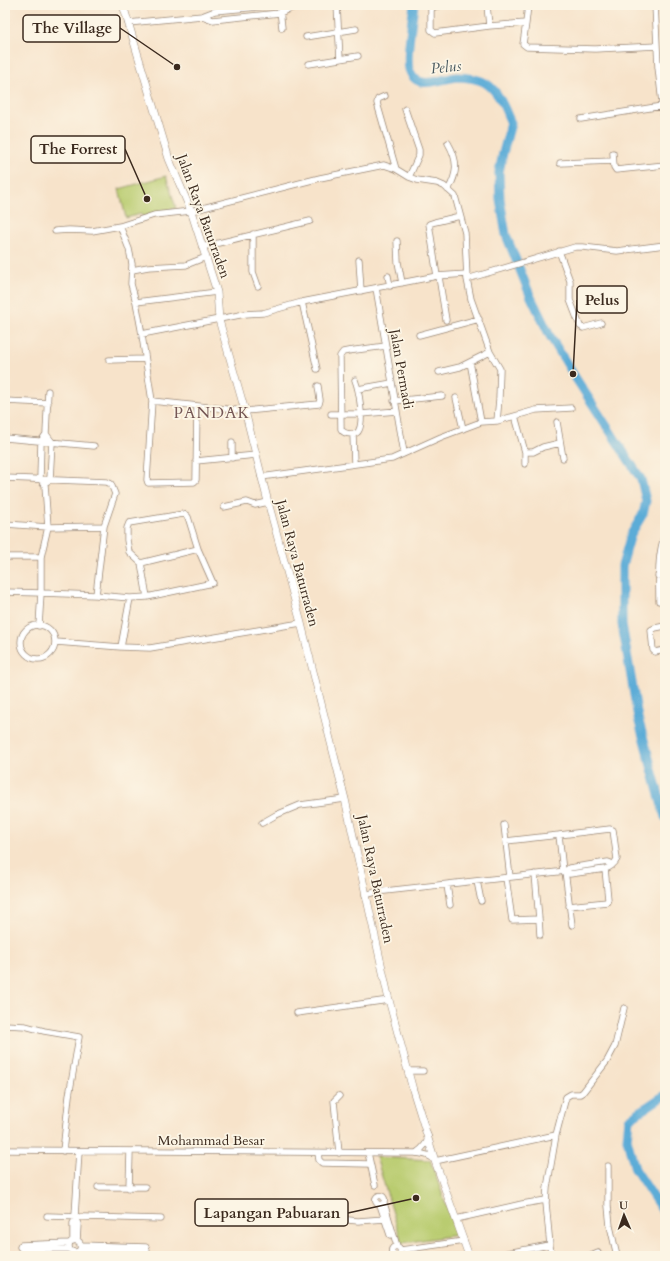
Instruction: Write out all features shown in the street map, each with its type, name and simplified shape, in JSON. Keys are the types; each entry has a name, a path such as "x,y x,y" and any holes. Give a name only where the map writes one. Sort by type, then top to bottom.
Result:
{"main road":[{"name":"Jalan Raya Baturraden","path":"123,5 169,159 191,211 217,292 219,320 245,411 301,623 345,799 389,1000 408,1071 435,1161 469,1256"}],"street":[{"path":"128,23 202,16 211,11 219,10 279,5 291,8"},
{"path":"279,5 282,28"},
{"path":"202,16 213,20 280,13 291,8 308,5"},
{"path":"337,5 340,59"},
{"path":"446,5 436,6 431,9 431,30 435,33 526,23"},
{"path":"487,5 489,26"},
{"path":"528,5 523,44 526,47 595,49 657,46"},
{"path":"655,5 658,67 665,130"},
{"path":"219,10 220,19"},
{"path":"306,37 356,29"},
{"path":"309,64 358,56"},
{"path":"658,67 665,65"},
{"path":"385,96 378,99 377,103 396,169"},
{"path":"581,118 662,106"},
{"path":"405,109 419,150 419,155 409,177"},
{"path":"448,143 456,159 453,179 448,190"},
{"path":"613,153 614,167 616,170 665,165"},
{"path":"560,163 613,161"},
{"path":"55,231 92,231 120,226 154,215 191,211 320,178 384,165 396,169 409,177 444,186 455,196 465,233 467,276 474,321 488,353 500,370 497,421"},
{"path":"446,320 429,224 460,216"},
{"path":"202,247 310,220"},
{"path":"120,226 129,249 132,264 131,284 142,334 152,401 148,483 195,482 197,406"},
{"path":"253,234 253,272 258,286"},
{"path":"397,241 398,262 402,283"},
{"path":"142,334 245,314 263,312 302,302 402,283 438,277 467,276 507,267 575,247 617,251 665,245"},
{"path":"559,251 570,281 570,300 580,326 584,328 602,323"},
{"path":"132,270 148,267 186,265 206,257"},
{"path":"359,260 361,291"},
{"path":"388,276 390,286"},
{"name":"Jalan Permadi","path":"376,288 404,453"},
{"path":"136,302 217,292"},
{"path":"302,302 317,369"},
{"path":"418,335 474,321"},
{"path":"355,380 358,389 361,414 360,429 357,433 353,434 342,432 341,429 340,354 348,351 386,346"},
{"path":"439,372 460,367 488,353"},
{"path":"109,360 146,360"},
{"path":"470,362 481,422"},
{"path":"358,389 392,383"},
{"path":"152,401 245,411 319,404 320,400 318,386"},
{"path":"39,626 42,557 48,527 45,485 40,479 41,441 46,434 48,391"},
{"path":"394,401 442,396"},
{"path":"456,398 463,429"},
{"path":"5,401 48,403"},
{"path":"262,477 392,460 404,453 441,437 481,422 497,421 536,410 571,408"},
{"path":"331,414 361,414 397,411"},
{"path":"514,416 525,452 525,464"},
{"path":"556,422 563,458"},
{"path":"45,485 50,479 52,442 46,434"},
{"path":"353,434 354,464"},
{"path":"5,438 94,446"},
{"path":"232,442 232,458"},
{"path":"525,452 533,452 543,447 560,443"},
{"path":"196,461 256,456"},
{"path":"5,478 109,482 111,484 115,496 104,526 96,595"},
{"path":"224,507 247,502 254,505 268,502"},
{"path":"5,592 96,595 130,598 147,597 213,583 198,550 188,517 185,514 129,523 127,528 127,540 129,552 141,563 147,597"},
{"path":"5,524 48,527 104,526"},
{"path":"665,534 658,576 659,601 665,601"},
{"path":"141,563 198,550"},
{"path":"5,556 42,557"},
{"path":"658,576 665,575"},
{"path":"121,647 130,598"},
{"path":"56,642 150,648 301,623"},
{"path":"39,626 48,628 53,633 56,642 53,652 48,657 42,659 29,657 24,652 22,646 24,633 29,628 39,626"},
{"path":"665,626 651,630 653,650 655,652 665,650"},
{"path":"262,823 276,815 300,805 345,799"},
{"path":"504,825 512,920 539,919"},
{"path":"506,841 613,830 617,860 613,864 605,869 570,874 564,871"},
{"path":"559,835 572,925"},
{"path":"365,895 376,892 564,871 569,868 608,862 613,864"},
{"path":"569,906 607,902 605,869"},
{"path":"535,874 540,935"},
{"path":"477,881 481,901"},
{"path":"447,885 450,905"},
{"path":"297,1013 389,1000"},
{"path":"551,1256 546,1200 547,1188 556,1135 566,1097 571,1094 580,1094 583,1092 607,1061 615,1046 624,1008"},
{"path":"5,1025 25,1026 79,1037 63,1151"},
{"path":"408,1071 423,1071"},
{"path":"339,1096 334,1101 339,1153"},
{"path":"416,1153 424,1146 428,1139 427,1135"},
{"path":"416,1153 432,1157 435,1161 556,1135"},
{"name":"Mohammad Besar","path":"5,1150 416,1153"},
{"path":"75,1248 73,1223 76,1218 79,1151"},
{"path":"129,1188 130,1152"},
{"path":"318,1153 319,1160 322,1163 370,1164"},
{"path":"368,1153 375,1185"},
{"path":"608,1166 609,1220 617,1256"},
{"path":"98,1187 145,1187"},
{"path":"456,1219 546,1200"},
{"path":"382,1204 397,1248 384,1219 382,1204"},
{"path":"47,1216 76,1218 161,1219"},
{"path":"339,1219 358,1222 384,1219"},
{"path":"397,1248 464,1241"},
{"path":"75,1248 22,1249 20,1247 21,1245 75,1248 145,1252 147,1250 146,1247 75,1248"},
{"path":"492,1256 549,1245"},
{"path":"591,1256 598,1253"}],"green space":[{"path":"166,176 176,208 143,217 141,214 126,218 119,189"},
{"path":"376,1157 430,1160 457,1235 402,1243"}],"waterway":[{"name":"Pelus","path":"414,5 408,56 409,69 413,76 418,81 424,82 458,77 481,81 492,88 504,107 511,123 499,172 500,199 506,235 530,295 550,336 641,479 646,501 643,514 631,534 622,566 622,624 638,718 665,817"},
{"name":"Pelus","path":"665,1095 629,1119 627,1139 635,1169 662,1210 665,1219"}],"place":[{"name":"The Village","path":"177,67"},
{"name":"The Forrest","path":"147,199"},
{"name":"Pelus","path":"573,374"},
{"name":"Lapangan Pabuaran","path":"416,1198"}],"district":[{"name":"PANDAK","path":"212,412"}]}
